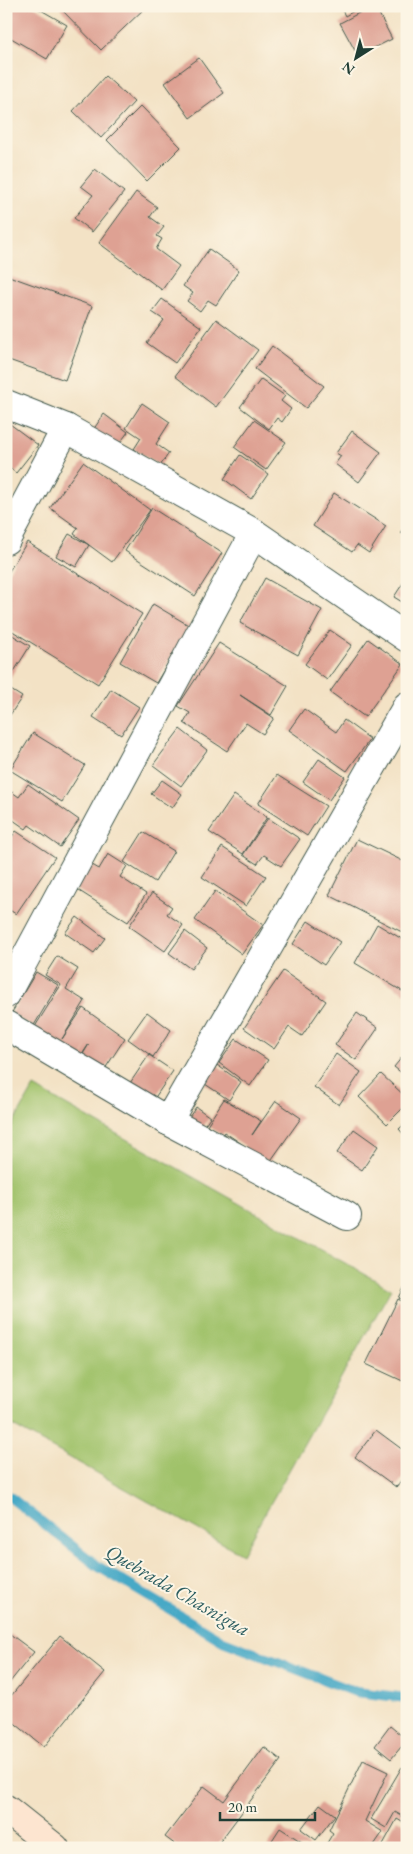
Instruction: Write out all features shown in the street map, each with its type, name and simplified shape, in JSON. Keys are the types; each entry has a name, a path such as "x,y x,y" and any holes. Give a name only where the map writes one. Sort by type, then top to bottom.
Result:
{"main road":[{"path":"6,1809 55,1848"}],"street":[{"path":"6,404 66,428 254,532 407,638"},
{"path":"6,540 66,428"},
{"path":"6,994 254,532"},
{"path":"168,1121 407,706"},
{"path":"6,1025 168,1121 347,1216"}],"green space":[{"path":"34,1087 391,1289 242,1554 6,1422 6,1136"}],"building":[{"path":"6,6 34,6 67,25 47,59 6,35"},
{"path":"62,6 147,6 101,50 60,8"},
{"path":"340,6 363,6 345,16"},
{"path":"375,6 392,39 358,56 340,23"},
{"path":"199,58 224,93 190,118 165,83"},
{"path":"105,76 134,102 101,138 73,111"},
{"path":"141,106 181,147 147,181 107,140"},
{"path":"95,169 124,192 92,232 74,218 93,195 81,186"},
{"path":"136,192 157,207 150,217 164,227 157,236 162,239 156,249 179,266 162,290 99,243"},
{"path":"209,249 239,270 216,305 208,300 200,311 187,301 193,293 183,286"},
{"path":"6,275 92,306 65,380 6,359"},
{"path":"162,299 201,327 175,363 147,343 164,320 152,312"},
{"path":"216,319 258,350 216,407 175,376"},
{"path":"272,346 324,386 306,408 255,369"},
{"path":"261,379 285,396 281,401 291,409 282,422 277,418 269,429 240,407"},
{"path":"142,403 170,422 156,444 169,453 160,466 134,449 141,438 126,428"},
{"path":"104,414 128,432 117,447 93,430"},
{"path":"254,420 286,442 266,470 234,447"},
{"path":"6,421 38,445 16,473 6,465"},
{"path":"352,431 381,452 359,482 335,464 341,456 336,453"},
{"path":"240,455 268,474 251,499 224,479"},
{"path":"83,462 150,510 112,562 74,534 78,528 50,508"},
{"path":"334,493 386,526 369,553 357,545 352,552 313,526"},
{"path":"152,508 222,553 195,596 125,551"},
{"path":"407,523 407,537 401,533"},
{"path":"69,534 89,545 76,567 56,556"},
{"path":"27,542 142,614 98,684 6,627 6,576"},
{"path":"407,577 407,605 394,597"},
{"path":"265,578 322,610 298,655 240,623"},
{"path":"153,604 190,626 156,683 120,662"},
{"path":"330,630 352,645 327,680 305,664"},
{"path":"6,631 30,646 8,681 6,680"},
{"path":"368,639 403,664 365,717 330,692"},
{"path":"219,643 288,686 271,715 240,695 274,718 263,734 246,723 227,751 184,723 190,713 178,706"},
{"path":"6,687 22,697 6,721"},
{"path":"111,689 139,707 121,735 93,717"},
{"path":"304,709 336,732 344,720 370,739 347,771 289,730"},
{"path":"180,729 207,750 181,786 153,765"},
{"path":"33,733 85,765 62,802 10,770"},
{"path":"319,759 345,777 329,800 303,782"},
{"path":"277,775 326,806 307,836 258,804"},
{"path":"162,780 182,794 172,808 151,794"},
{"path":"28,784 79,820 60,847 29,825 26,829 6,815 6,800 12,792 19,797"},
{"path":"234,795 267,817 243,854 209,832"},
{"path":"268,818 300,839 281,866 264,855 257,864 243,855"},
{"path":"16,831 55,857 16,914 6,908 6,845"},
{"path":"143,832 174,851 155,882 124,862"},
{"path":"357,839 407,863 407,927 404,933 329,895"},
{"path":"222,847 266,876 246,906 202,877"},
{"path":"108,854 127,866 120,877 146,894 128,922 73,887 89,863 99,869"},
{"path":"215,891 263,925 242,954 195,920"},
{"path":"152,893 172,907 167,914 183,925 165,951 129,926"},
{"path":"77,917 105,938 94,953 65,933"},
{"path":"308,921 340,942 324,965 293,944"},
{"path":"377,924 407,942 407,994 355,963"},
{"path":"185,931 207,948 191,969 169,953"},
{"path":"57,956 78,969 66,989 85,1001 62,1039 83,1008 125,1038 101,1075 79,1061 89,1044 79,1059 31,1033 61,985 45,975"},
{"path":"283,971 326,1001 302,1036 289,1027 274,1049 244,1028"},
{"path":"36,972 58,985 33,1027 11,1014"},
{"path":"147,1012 171,1030 153,1057 128,1039"},
{"path":"357,1013 378,1028 356,1060 335,1045"},
{"path":"236,1039 268,1060 250,1086 219,1063"},
{"path":"407,1051 407,1077 394,1067"},
{"path":"336,1054 361,1072 339,1105 314,1087"},
{"path":"149,1055 173,1071 154,1099 130,1083"},
{"path":"217,1065 241,1082 229,1100 205,1084"},
{"path":"381,1074 407,1098 407,1104 387,1124 359,1097"},
{"path":"224,1099 261,1121 252,1135 276,1101 301,1118 267,1166 242,1149 245,1146 224,1132 222,1135 207,1125"},
{"path":"196,1107 210,1117 201,1130 187,1120"},
{"path":"407,1122 407,1138 399,1129"},
{"path":"354,1129 378,1146 362,1170 337,1153"},
{"path":"407,1282 407,1301 399,1298"},
{"path":"398,1299 407,1304 407,1383 366,1364"},
{"path":"376,1430 407,1453 407,1473 396,1487 355,1457"},
{"path":"10,1634 34,1652 6,1687 6,1638"},
{"path":"60,1636 105,1672 44,1747 6,1716 6,1702"},
{"path":"390,1726 407,1740 391,1759 375,1746"},
{"path":"264,1747 281,1760 215,1848 180,1848 165,1837 204,1786 224,1801"},
{"path":"363,1760 388,1772 365,1821 383,1832 372,1848 324,1848 333,1833 329,1830"},
{"path":"402,1767 407,1769 407,1819 395,1812 386,1828 371,1819"},
{"path":"320,1804 335,1815 316,1840 301,1829"},
{"path":"397,1819 407,1825 407,1839 402,1848 381,1848"},
{"path":"280,1828 308,1846 307,1848 267,1848"}],"waterway":[{"name":"Quebrada Chasnigua","path":"6,1494 99,1567 223,1641 356,1692 407,1698"}]}
